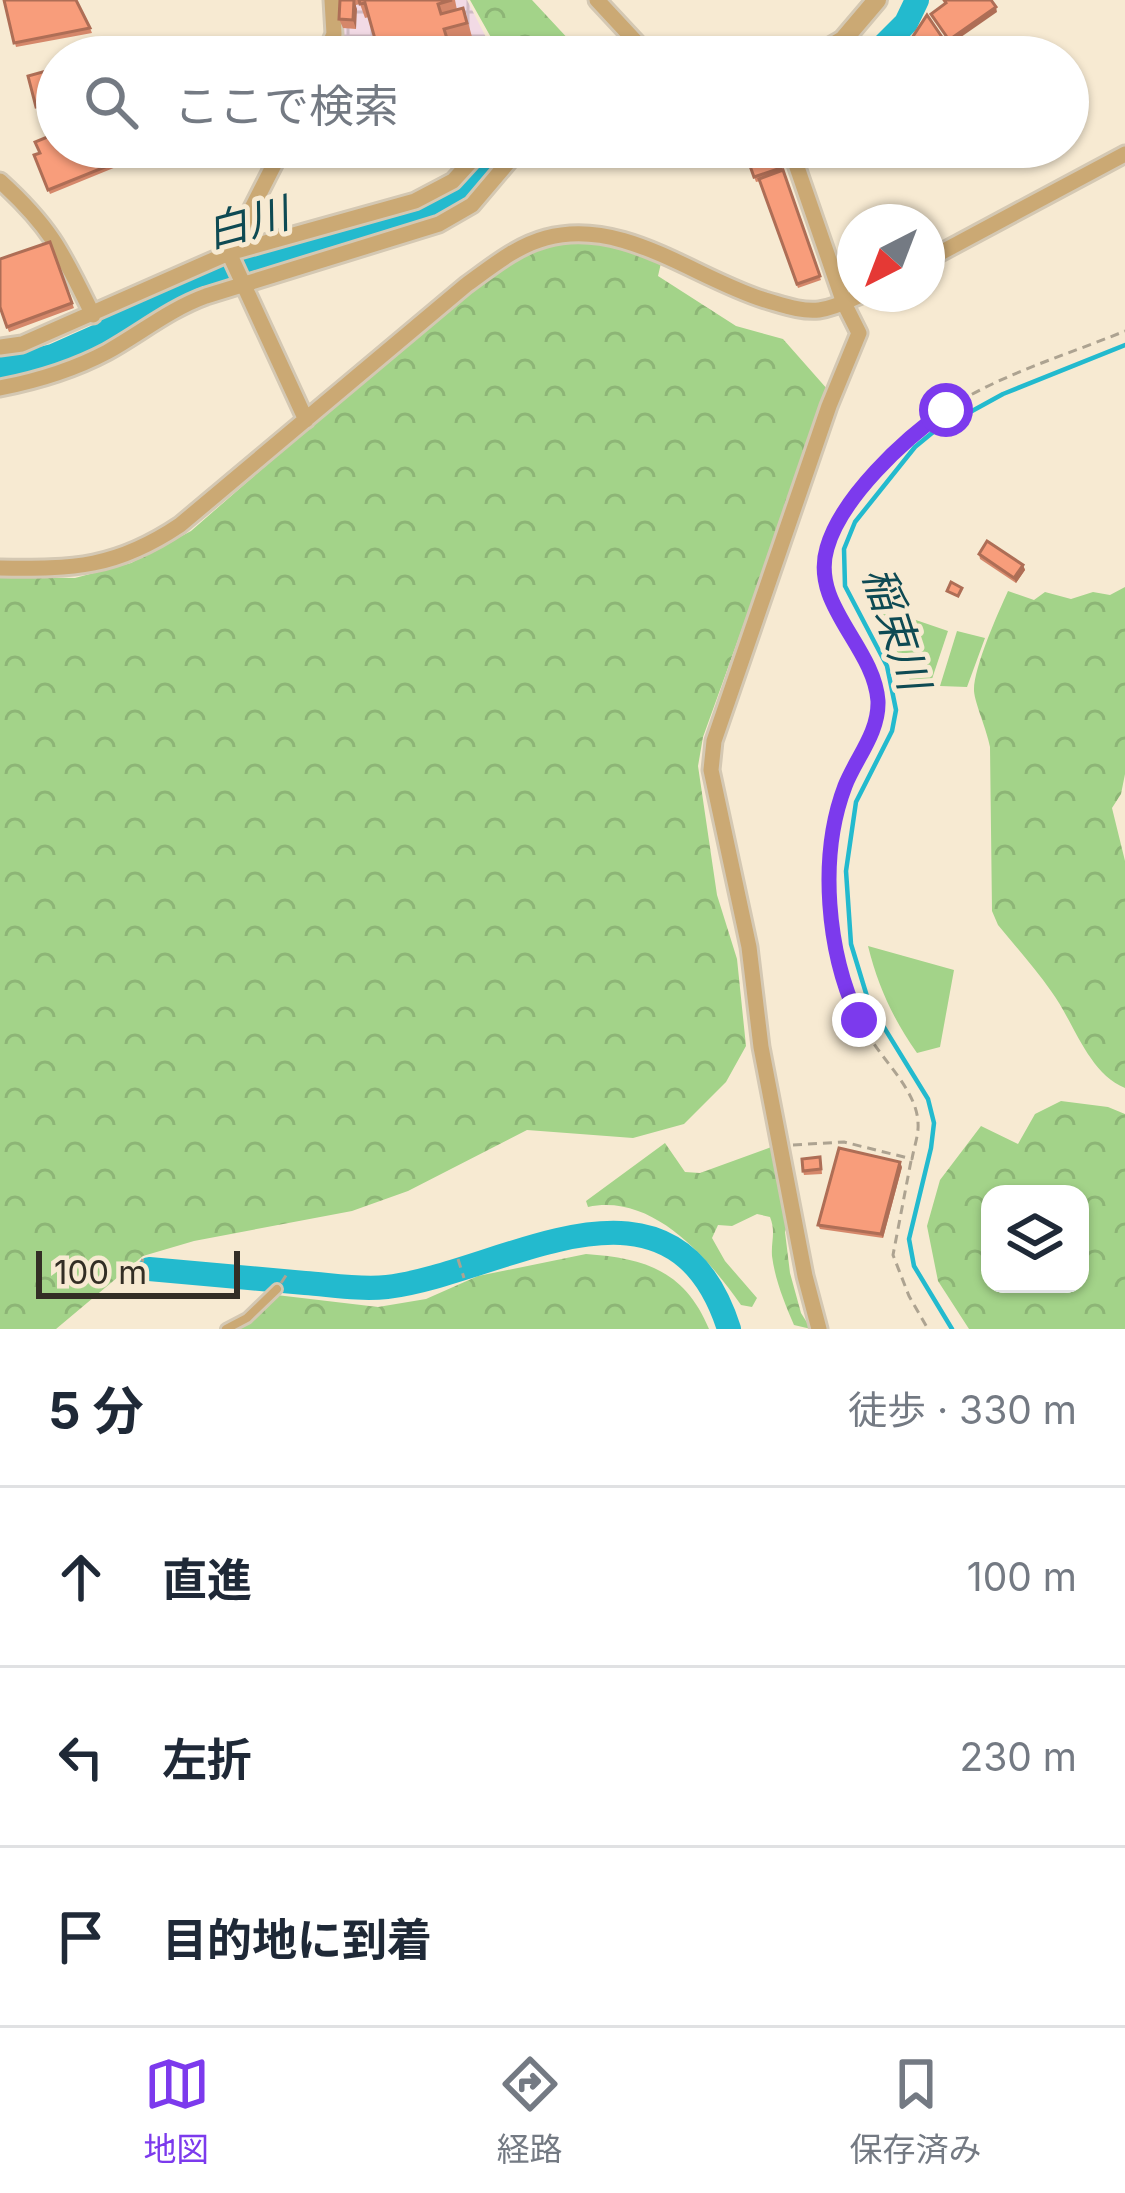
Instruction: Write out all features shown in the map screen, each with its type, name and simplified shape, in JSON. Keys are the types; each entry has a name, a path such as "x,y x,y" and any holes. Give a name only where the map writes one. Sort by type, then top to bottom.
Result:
{"street":[{"path":"332,0 333,36"},
{"path":"597,0 630,36"},
{"path":"846,36 877,0"},
{"path":"945,250 1125,154"},
{"path":"229,254 272,168"},
{"path":"0,346 22,344 229,254 415,201 453,181 465,168"},
{"path":"0,388 88,360 183,304 439,224 472,205 503,168"},
{"path":"797,168 837,282"},
{"path":"0,181 54,236 93,314"},
{"path":"0,568 73,568 133,554 180,525 466,285 525,246 562,235 614,236 791,308 820,310 837,304"},
{"path":"229,254 306,420"},
{"path":"819,1329 761,1047 749,946 711,770 714,741 829,406 858,341 860,333 849,312"}],"lane":[{"path":"226,1329 247,1318 277,1289"}],"path":[{"path":"928,1329 893,1255 918,1123 911,1098 859,1020 837,953 830,876 833,838 843,791 875,725 878,697 870,671 827,592 825,554 846,511 869,482 936,417 987,387 1125,331"},
{"path":"781,1143 844,1142 912,1159"},
{"path":"138,1276 142,1259"},
{"path":"458,1259 464,1278"}],"shaded area":[{"path":"337,0 467,0 485,36 333,36"}],"green space":[{"path":"470,0 532,0 565,36 490,36"},
{"path":"549,244 619,245 661,263 658,276 736,326 783,339 828,390 703,737 698,766 717,895 737,959 746,1046 726,1082 684,1124 633,1138 527,1130 408,1191 352,1211 194,1241 143,1256 56,1329 0,1329 0,577 75,578 131,563 191,531 425,327 519,256"},
{"path":"1125,587 1125,774 1112,808 1125,861 1125,1088 1091,1059 1051,991 992,911 990,747 974,691 982,655 1008,591 1034,600 1045,592 1071,599 1093,592 1110,595"},
{"path":"869,604 948,631 929,688 913,689"},
{"path":"957,631 985,638 967,687 940,686"},
{"path":"868,946 954,970 940,1047 917,1053 887,1002"},
{"path":"1061,1101 1125,1114 1125,1329 969,1329 938,1281 927,1226 940,1180 981,1126 1018,1144 1035,1114"},
{"path":"665,1143 685,1172 700,1173 774,1146 790,1218 785,1232 790,1273 801,1313 811,1329 794,1325 784,1300 773,1265 770,1217 757,1214 732,1226 718,1225 712,1238 757,1298 752,1307 741,1305 695,1250 656,1219 612,1205 588,1207 586,1201"},
{"path":"586,1254 627,1259 661,1271 688,1293 709,1329 228,1329 268,1294 378,1307 426,1299 478,1276"}],"building":[{"path":"4,0 76,0 90,28 36,36 14,43"},
{"path":"340,0 354,0 353,20 339,19"},
{"path":"359,0 452,0 438,4 441,14 463,8 467,23 444,29 446,36 374,36 365,3"},
{"path":"944,0 991,0 996,7 955,36 946,36 931,14"},
{"path":"927,15 941,36 913,36"},
{"path":"36,74 36,107 28,76"},
{"path":"39,168 103,168 48,190"},
{"path":"751,168 781,168 754,177"},
{"path":"783,170 820,276 797,284 759,179"},
{"path":"50,242 72,303 7,327 0,307 0,259"},
{"path":"987,541 1023,565 1014,578 979,554"},
{"path":"951,582 962,588 958,596 947,591"},
{"path":"839,1148 900,1162 881,1234 818,1225"},
{"path":"820,1157 821,1169 803,1171 802,1159"}],"waterway":[{"name":"白川","path":"893,36 906,23 917,0"},
{"name":"白川","path":"0,369 53,356 98,336 191,278 441,210 488,168"},
{"name":"稲束川","path":"952,1329 914,1266 909,1239 931,1148 934,1123 928,1099 869,1003 851,944 846,871 856,802 892,731 896,710 887,666 845,586 844,549 855,522 915,447 932,433 1003,394 1125,345"},
{"path":"149,1269 377,1288 580,1236 626,1233 668,1245 703,1275 729,1329"}],"route":[{"path":"859,1020 837,953 830,876 838,807 875,725 878,697 870,671 832,604 823,568 828,542 846,511 881,467 946,410"}]}
